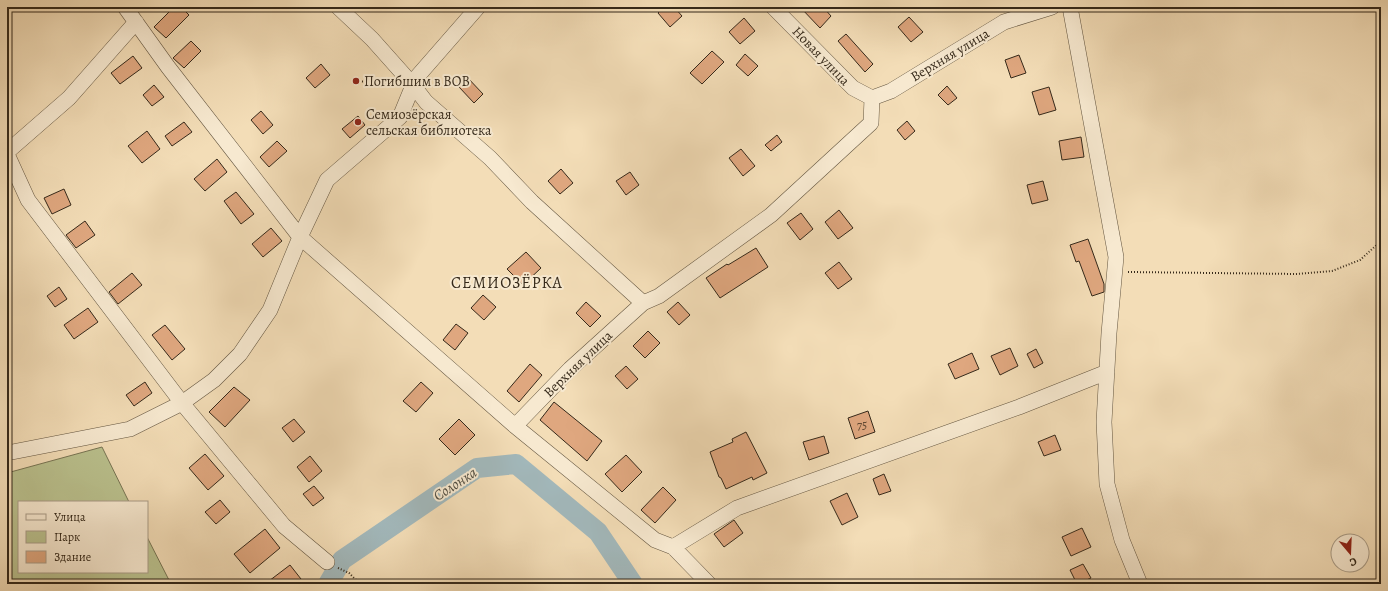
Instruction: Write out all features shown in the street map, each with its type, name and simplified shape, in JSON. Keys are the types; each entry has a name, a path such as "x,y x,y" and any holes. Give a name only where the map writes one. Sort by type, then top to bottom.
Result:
{"street":[{"path":"125,7 168,67 300,237 516,426 655,540 673,547 709,584"},
{"path":"338,7 372,39 426,102 490,158 532,202 643,303"},
{"path":"7,453 130,429 182,403 214,380 240,354 270,310 300,237 327,180 400,117 416,78 478,7"},
{"name":"Новая улица","path":"774,7 853,88 872,98"},
{"name":"Верхняя улица","path":"516,426 570,369 643,303 659,296 771,215 871,124 872,98 891,91 1004,22 1052,7"},
{"path":"1070,7 1116,257 1104,422 1107,484 1122,540 1140,584"},
{"path":"136,22 68,98 7,153 28,200 182,403 284,526 326,562"},
{"path":"673,547 737,508 1019,407 1107,372"}],"path":[{"path":"356,80 413,85"},
{"path":"1115,271 1296,274 1332,271 1360,260 1381,241"},
{"path":"349,574 357,581 357,584"}],"green space":[{"path":"102,447 129,501 18,501 18,573 148,573 148,539 171,584 7,584 7,473"}],"building":[{"path":"174,7 181,7 189,15 166,38 154,27"},
{"path":"664,7 674,7 682,16 670,27 658,13"},
{"path":"800,7 823,7 831,16 820,28"},
{"path":"909,17 923,32 911,42 898,27"},
{"path":"744,18 755,31 740,44 729,32"},
{"path":"846,34 873,64 865,72 838,41"},
{"path":"191,41 201,51 184,68 173,58"},
{"path":"712,51 724,62 702,84 690,73"},
{"path":"745,54 758,66 748,76 736,65"},
{"path":"1019,55 1026,73 1011,78 1005,60"},
{"path":"133,56 142,68 120,84 111,73"},
{"path":"321,64 330,75 315,88 306,78"},
{"path":"466,76 483,94 474,103 459,87 461,85 459,83"},
{"path":"154,85 164,97 152,106 143,95"},
{"path":"947,86 957,98 948,105 938,95"},
{"path":"1049,87 1056,110 1039,115 1032,92"},
{"path":"261,111 273,125 263,134 251,120"},
{"path":"358,116 365,125 350,138 342,129"},
{"path":"907,121 915,131 905,140 897,130"},
{"path":"184,122 192,132 172,146 165,136"},
{"path":"147,131 160,149 142,163 128,146"},
{"path":"777,135 782,142 771,151 765,145"},
{"path":"1081,137 1084,157 1062,160 1059,141"},
{"path":"277,141 287,151 269,167 260,157"},
{"path":"741,149 755,166 743,176 729,158"},
{"path":"217,159 227,172 205,191 194,179"},
{"path":"561,169 573,183 560,194 548,181"},
{"path":"630,172 639,185 626,195 616,181"},
{"path":"1043,181 1048,200 1032,204 1027,185"},
{"path":"64,189 71,205 52,214 44,198"},
{"path":"236,192 254,214 241,224 224,201"},
{"path":"839,210 853,228 838,239 825,222"},
{"path":"801,213 813,229 800,240 787,223"},
{"path":"85,221 95,235 76,248 66,235"},
{"path":"271,228 282,241 263,257 252,244"},
{"path":"1088,239 1104,284 1104,292 1092,296 1079,261 1076,262 1070,245"},
{"path":"756,248 768,267 720,298 706,278 727,264 728,265"},
{"path":"526,252 541,268 523,285 507,269"},
{"path":"839,262 852,279 838,289 825,273"},
{"path":"132,273 142,285 118,304 109,292"},
{"path":"59,287 67,299 55,307 47,296"},
{"path":"483,295 496,307 484,320 471,308"},
{"path":"586,302 601,316 590,327 576,313"},
{"path":"678,302 690,315 679,325 667,312"},
{"path":"88,308 98,322 74,339 64,325"},
{"path":"456,324 468,333 455,350 443,340"},
{"path":"165,325 185,349 172,360 152,335"},
{"path":"648,331 660,343 645,358 633,346"},
{"path":"1010,348 1018,366 1000,375 991,356"},
{"path":"1036,349 1043,363 1034,368 1027,354"},
{"path":"972,353 979,369 955,379 948,364"},
{"path":"530,364 542,375 519,402 507,391"},
{"path":"626,366 638,379 627,389 615,376"},
{"path":"145,382 152,393 134,406 126,395"},
{"path":"421,382 433,393 416,412 403,401"},
{"path":"234,387 250,400 225,427 209,412"},
{"path":"554,402 602,441 587,461 540,420"},
{"path":"868,411 875,432 855,439 848,418"},
{"path":"294,419 305,432 293,442 282,428"},
{"path":"459,419 475,435 455,455 439,439"},
{"path":"746,432 767,473 753,480 752,477 726,489 721,478 719,477 710,452 733,442 732,439"},
{"path":"1055,435 1061,450 1044,456 1038,442"},
{"path":"824,436 829,453 809,460 803,442"},
{"path":"205,454 224,476 208,490 189,468"},
{"path":"626,455 642,472 622,492 605,474"},
{"path":"310,456 322,471 309,482 297,467"},
{"path":"884,474 891,491 879,495 873,479"},
{"path":"314,486 324,498 313,506 303,494"},
{"path":"663,487 676,500 655,523 641,510"},
{"path":"847,493 858,517 842,525 830,501"},
{"path":"220,500 230,512 216,524 205,512"},
{"path":"734,520 743,533 724,547 714,534"},
{"path":"1082,528 1091,547 1071,556 1062,537"},
{"path":"265,529 280,548 250,573 234,554"},
{"path":"1083,564 1091,578 1077,584 1070,570"},
{"path":"290,565 301,579 295,584 265,584"}],"waterway":[{"name":"Солонка","path":"328,584 342,560 477,468 516,464 598,532 633,584"}],"place":[{"name":"Погибшим в ВОВ","path":"356,81"},
{"name":"Семиозёрская сельская библиотека","path":"358,122"}],"district":[{"name":"СЕМИОЗЁРКА","path":"507,283"}]}
